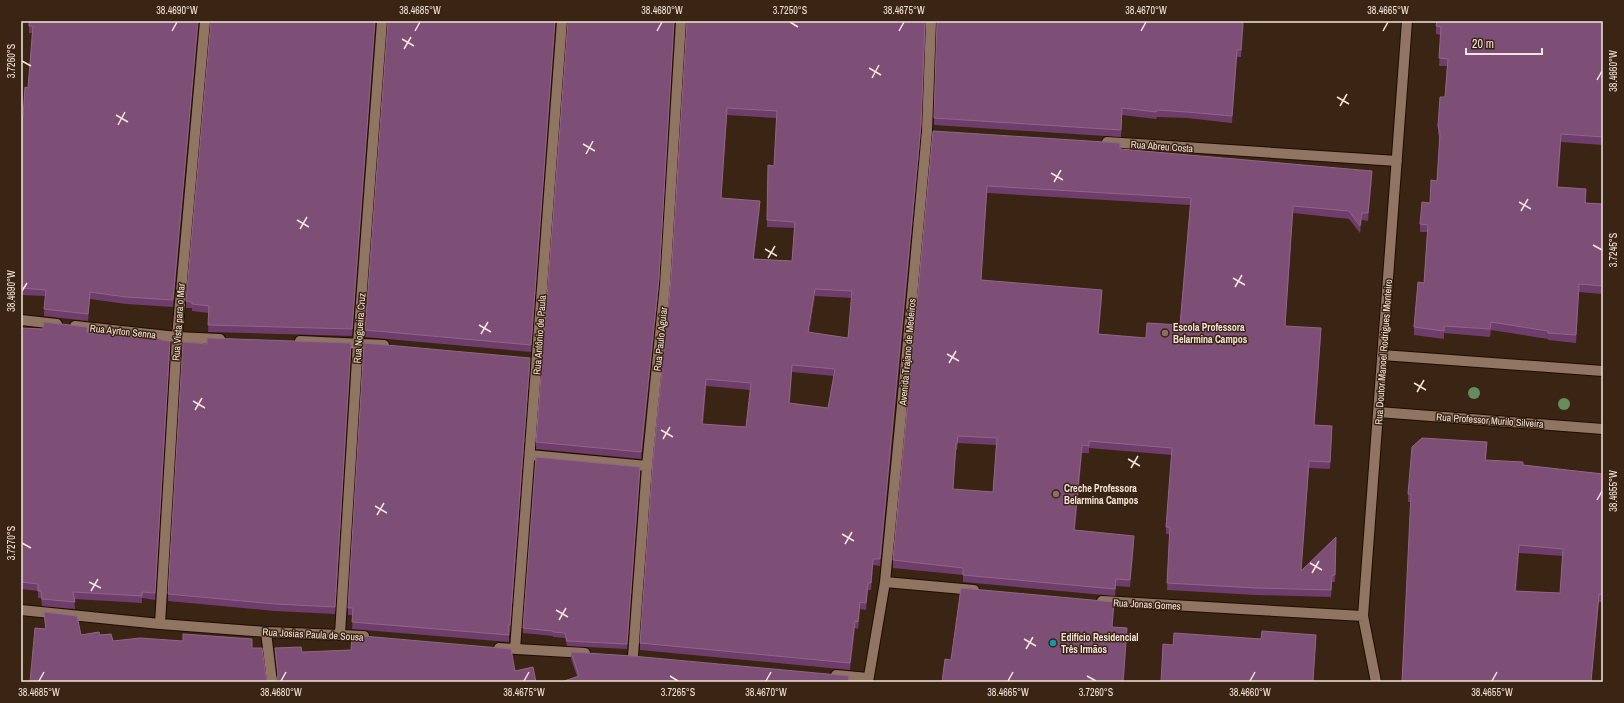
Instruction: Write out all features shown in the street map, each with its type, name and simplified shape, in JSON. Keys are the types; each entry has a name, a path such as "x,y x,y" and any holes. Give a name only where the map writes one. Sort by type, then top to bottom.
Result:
{"street":[{"name":"Rua Vista para o Mar","path":"160,624 177,337 205,21"},
{"name":"Rua Nogueira Cruz","path":"340,634 358,343 382,21"},
{"name":"Rua Antônio de Paula","path":"515,649 530,455 533,359 562,21"},
{"name":"Rua Paulo Aguiar","path":"633,656 647,466 665,285 681,21"},
{"name":"Avenida Trajano de Medeiros","path":"868,680 885,582 931,132 931,21"},
{"name":"Rua Doutor Manoel Rodrigues Monteiro","path":"1376,682 1363,616 1407,21"},
{"name":"Rua Abreu Costa","path":"1094,142 1397,161"},
{"name":"Rua Ayrton Senna","path":"21,320 177,337 232,339"},
{"path":"287,341 358,343 397,346"},
{"path":"1382,356 1603,371"},
{"name":"Rua Professor Murilo Silveira","path":"1378,412 1603,428"},
{"path":"530,455 647,466"},
{"path":"885,582 986,591"},
{"name":"Rua Jonas Gomes","path":"1094,601 1363,616"},
{"name":"Rua Josias Paula de Sousa","path":"21,610 160,624 266,632 340,634 378,638"},
{"path":"266,632 272,682"},
{"path":"492,647 594,654"},
{"path":"829,674 868,680"}],"building":[{"path":"29,21 198,21 173,300 126,297 90,292 88,314 44,309 46,290 21,288 21,128 25,87 28,88 33,26 29,26"},
{"path":"211,21 375,21 352,329 208,325 209,306 192,304 192,302 186,301"},
{"path":"388,21 555,21 531,345 365,330"},
{"path":"568,21 674,21 659,278 641,452 536,442"},
{"path":"687,21 925,21 921,124 880,559 873,559 871,583 868,583 866,603 860,602 858,622 855,621 850,663 640,643 653,460 671,279","holes":["727,108 777,111 774,166 768,165 767,220 795,222 792,261 753,259 760,201 721,198","815,289 852,291 848,338 808,332","792,365 835,369 828,408 789,403","706,379 751,383 746,427 702,424"]},
{"path":"937,21 1243,21 1241,50 1237,50 1232,116 1157,110 1156,112 1122,108 1121,130 934,118"},
{"path":"1437,21 1603,21 1603,137 1561,134 1557,187 1586,189 1585,203 1603,204 1603,286 1579,284 1576,335 1548,333 1548,331 1491,322 1490,329 1444,326 1444,331 1414,327 1418,282 1424,283 1428,225 1420,224 1422,202 1430,203 1431,180 1437,181 1440,133 1438,126 1440,97 1445,97 1448,59 1439,58 1441,27 1436,26"},
{"path":"933,131 1120,143 1120,149 1372,171 1368,213 1362,213 1360,226 1349,211 1293,206 1285,326 1321,328 1314,425 1332,426 1330,462 1309,461 1301,571 1336,537 1335,575 1332,575 1331,590 1256,588 1167,583 1170,527 1166,527 1172,448 1089,441 1089,446 1082,445 1074,530 1134,536 1130,580 1116,579 1115,589 963,575 963,568 893,560","holes":["987,186 1191,198 1180,325 1147,323 1146,338 1098,334 1102,290 981,280","958,436 997,438 993,492 953,489 956,443"]},
{"path":"44,322 87,327 87,333 170,341 155,593 142,592 142,596 73,592 75,602 42,599 41,591 38,591 38,584 21,582 21,328 43,329"},
{"path":"207,338 351,343 335,607 275,604 168,594 183,342 207,344"},
{"path":"364,343 530,358 510,625 508,625 509,635 352,622 353,608 348,608"},
{"path":"1422,438 1487,442 1485,460 1523,462 1523,465 1603,474 1603,595 1599,594 1591,682 1402,682 1411,494 1408,494 1412,447","holes":["1519,545 1563,549 1560,593 1515,591"]},
{"path":"536,457 640,467 627,644 567,641 565,633 523,628"},
{"path":"961,588 1114,602 1112,627 1127,628 1123,682 942,682 945,659 951,660"},
{"path":"44,612 77,616 81,635 99,632 100,635 111,634 113,641 140,638 183,641 183,634 252,639 252,648 262,648 266,677 267,680 272,682 30,682 35,628 46,629"},
{"path":"1262,631 1316,635 1313,682 1161,682 1163,644 1173,645 1174,633 1261,639"},
{"path":"352,635 511,649 515,671 533,667 536,682 272,682 276,680 278,675 275,648 301,647 302,652 351,650"},
{"path":"571,652 632,656 849,676 848,682 561,682 579,676"}],"place":[{"name":"Escola Professora Belarmina Campos","path":"1165,333"},
{"name":"Creche Professora Belarmina Campos","path":"1056,494"},
{"name":"Edifício Residencial Três Irmãos","path":"1053,643"}]}
